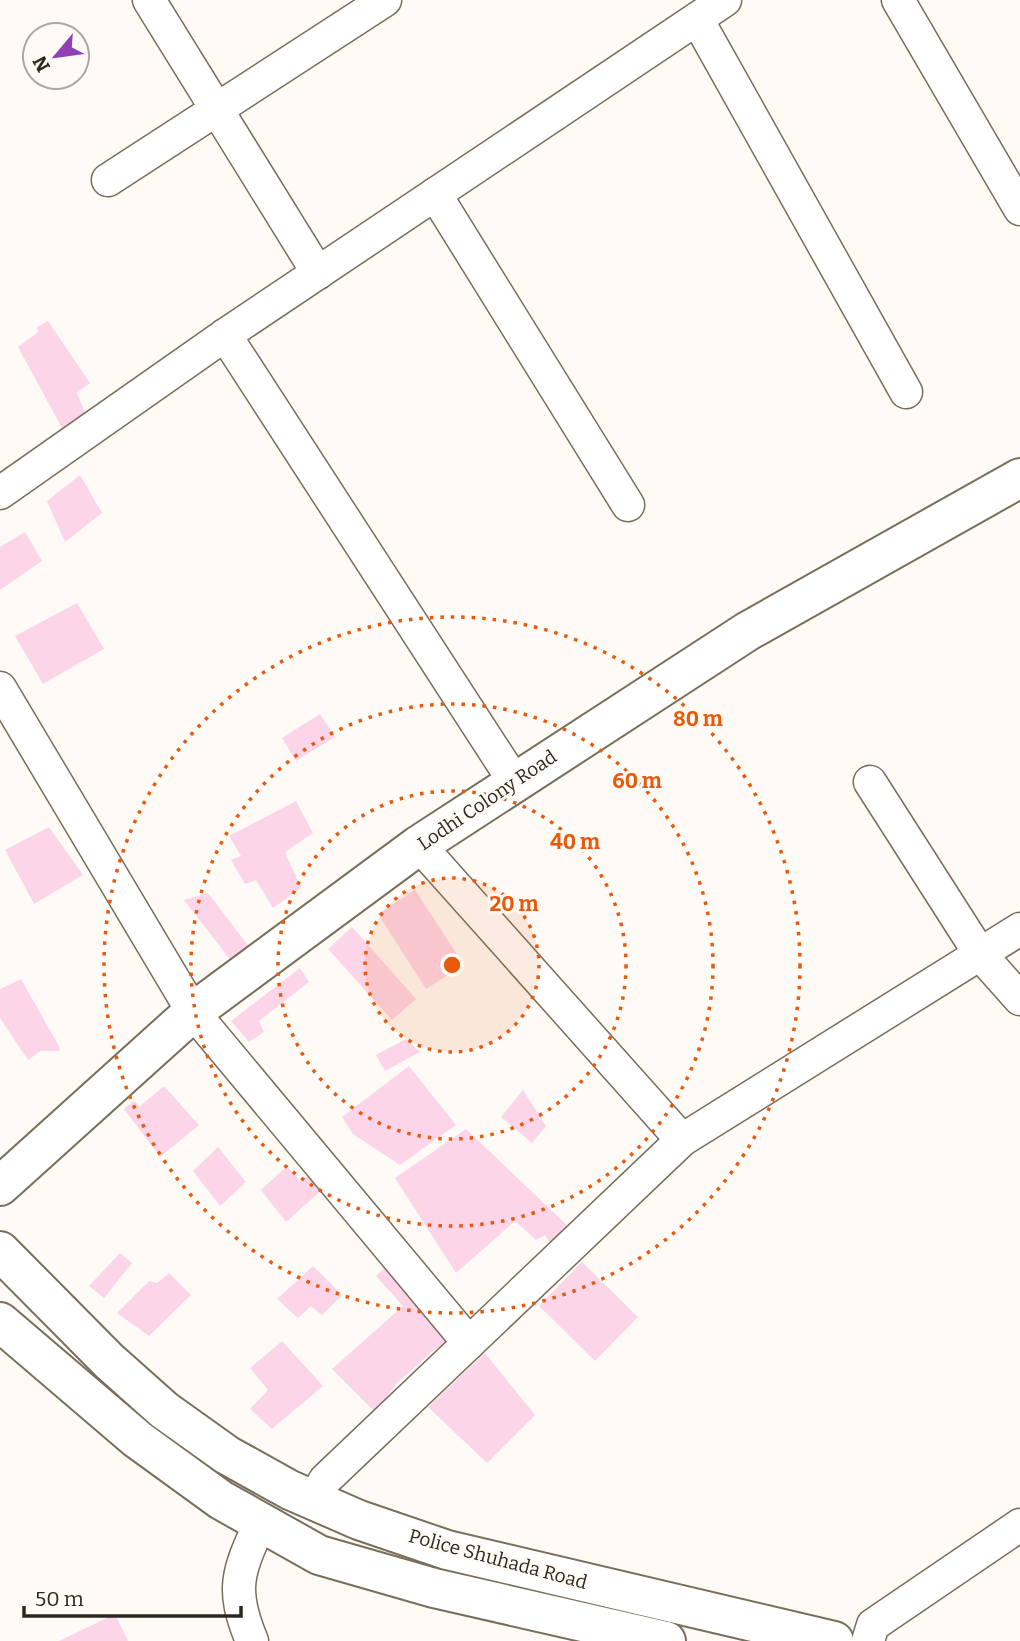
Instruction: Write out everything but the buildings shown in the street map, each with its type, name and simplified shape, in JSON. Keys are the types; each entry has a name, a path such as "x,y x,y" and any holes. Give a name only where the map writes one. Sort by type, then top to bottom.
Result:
{"main road":[{"name":"Lodhi Colony Road","path":"0,1186 192,1012 419,845 748,631 1020,478"},
{"name":"Police Shuhada Road","path":"0,1251 108,1361 164,1410 227,1455 290,1490 359,1520 447,1550 834,1641"},
{"name":"Police Shuhada Road","path":"0,1322 137,1439 221,1500 319,1555 434,1588 666,1641"}],"street":[{"path":"149,0 318,273"},
{"path":"108,180 385,0"},
{"path":"898,0 1020,209"},
{"path":"0,493 225,335 715,6 906,392"},
{"path":"435,194 628,505"},
{"path":"225,335 514,781"},
{"path":"0,688 192,1012 469,1343"},
{"path":"870,782 981,954 1020,999"},
{"path":"419,845 681,1140"},
{"path":"314,1501 325,1480 681,1140 1020,929"},
{"path":"252,1641 237,1591 242,1563 260,1523"},
{"path":"869,1641 873,1625 1020,1525"}]}
